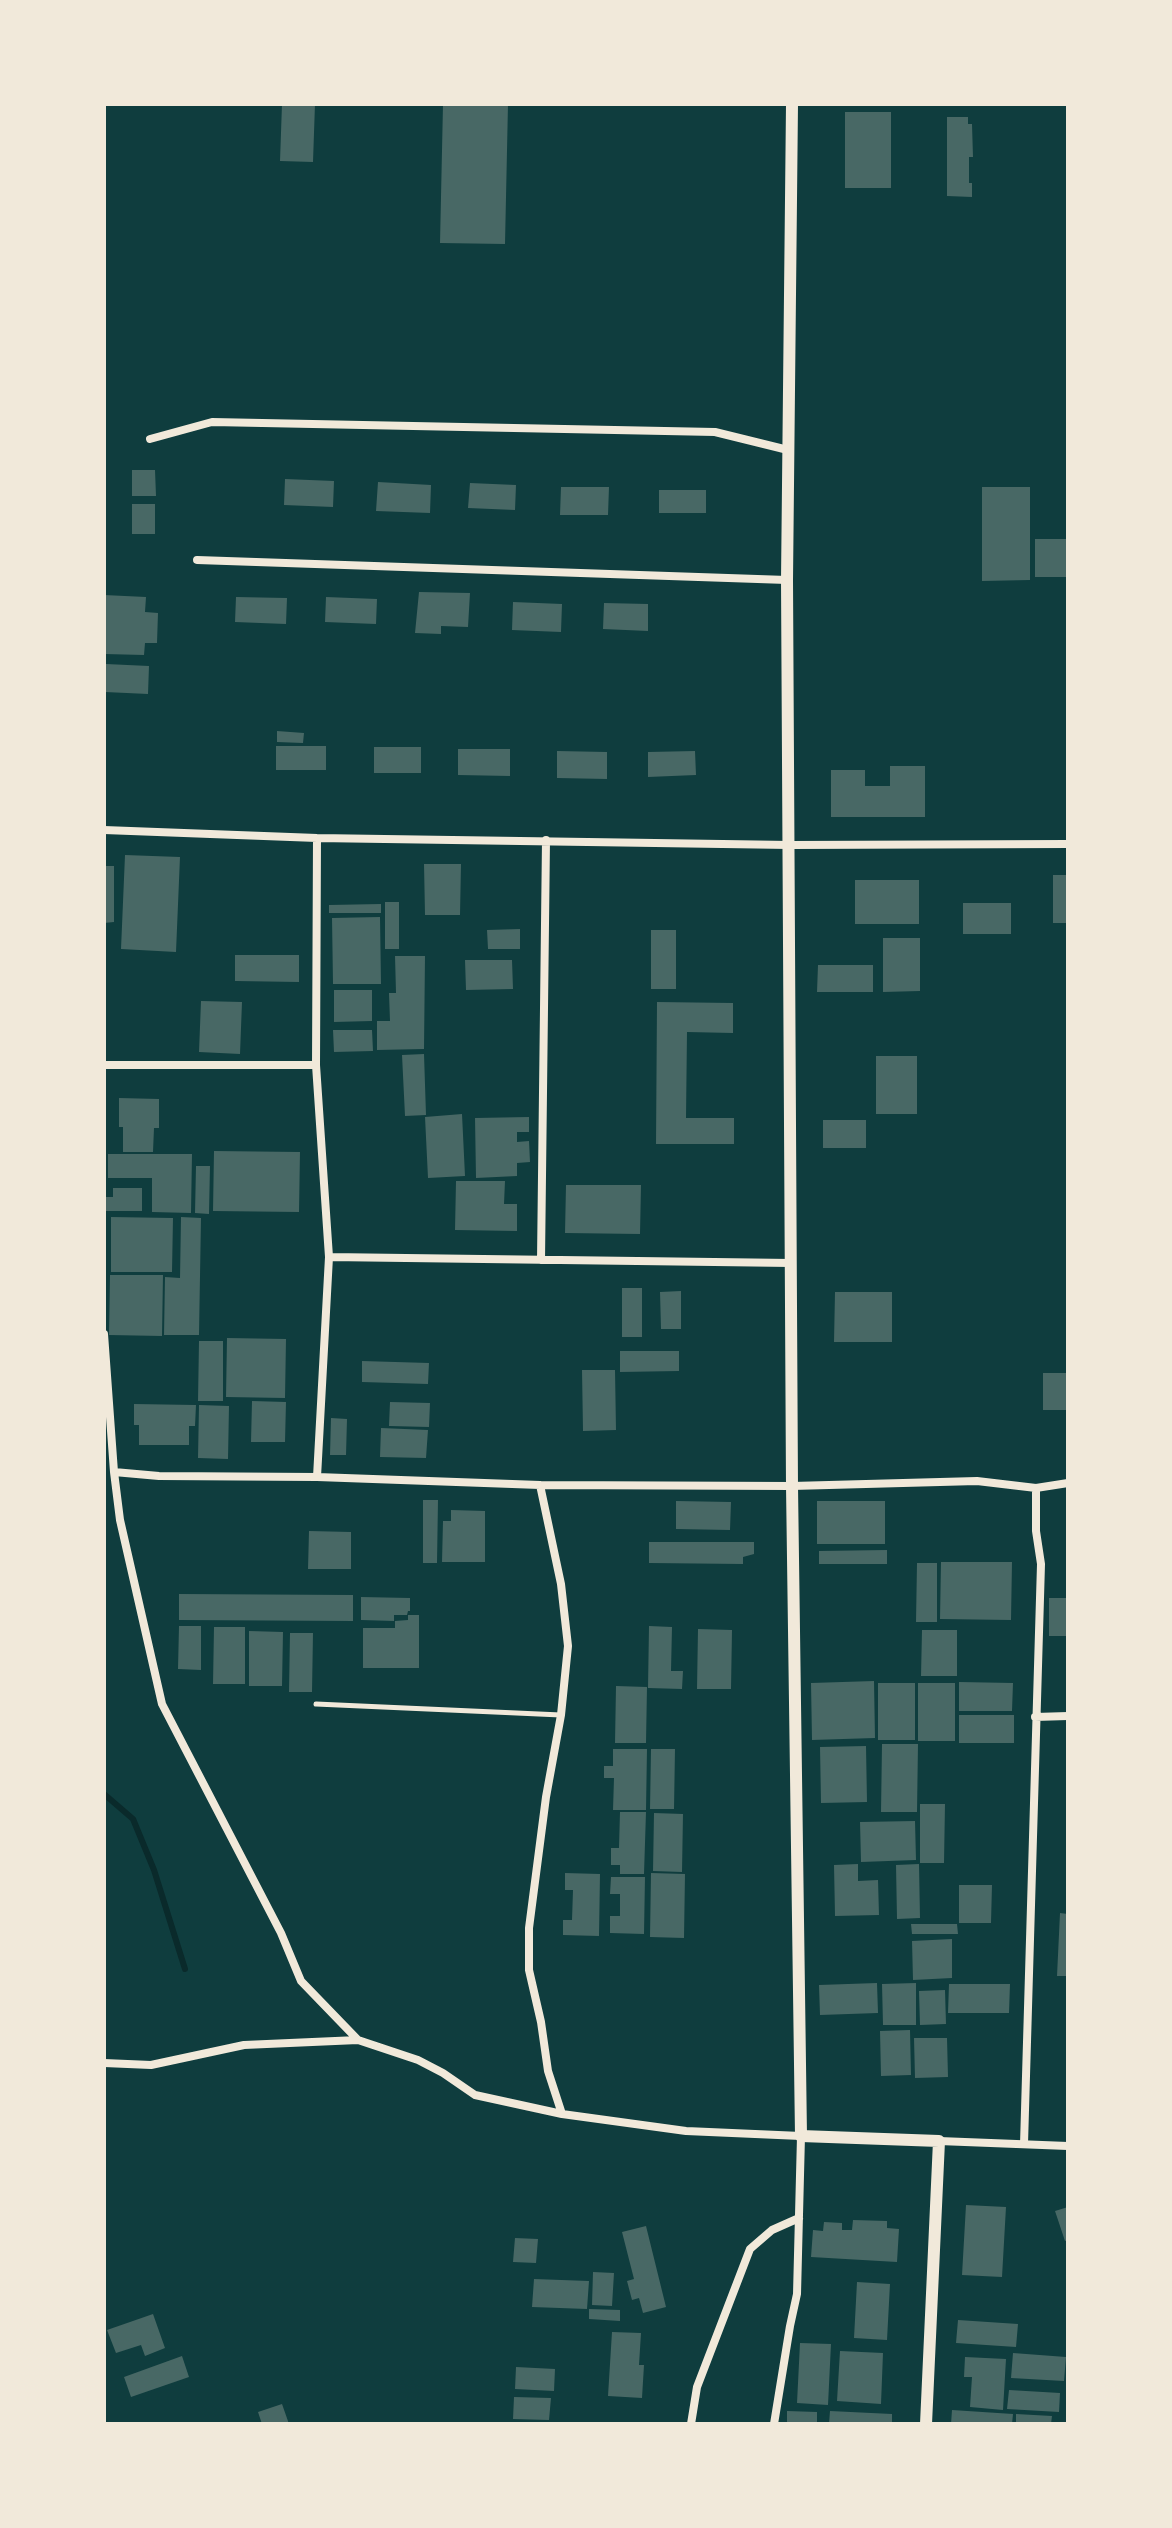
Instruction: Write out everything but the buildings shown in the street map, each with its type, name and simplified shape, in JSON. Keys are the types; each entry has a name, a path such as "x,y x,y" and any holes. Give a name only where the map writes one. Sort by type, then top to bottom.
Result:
{"street":[{"path":"774,2424 797,2294 801,2136 792,1486 787,580 792,104"},
{"path":"150,439 212,422 227,422 715,432 788,450"},
{"path":"197,560 787,580"},
{"path":"104,830 317,838 790,845 1068,844"},
{"path":"317,838 316,1065 329,1257 317,1477"},
{"path":"541,1260 546,840"},
{"path":"104,1065 316,1065"},
{"path":"329,1257 791,1263"},
{"path":"104,1334 120,1520 162,1704 281,1933 301,1981 358,2040"},
{"path":"114,1472 159,1476 317,1477 540,1485 792,1486 977,1481 1036,1488 1068,1483"},
{"path":"540,1485 561,1584 568,1646 561,1715 546,1797 529,1928 529,1970 548,2071 562,2114"},
{"path":"1024,2144 1041,1564 1036,1531 1036,1488"},
{"path":"1035,1717 1068,1716"},
{"path":"104,2063 151,2065 244,2045 358,2040 418,2060 475,2095 562,2114 686,2131 1068,2146"},
{"path":"926,2424 939,2141"},
{"path":"691,2424 697,2387 750,2249 772,2230 799,2218"}],"lane":[{"path":"316,1704 561,1715"}],"waterway":[{"path":"104,1794 133,1819 154,1870 185,1969"}]}
